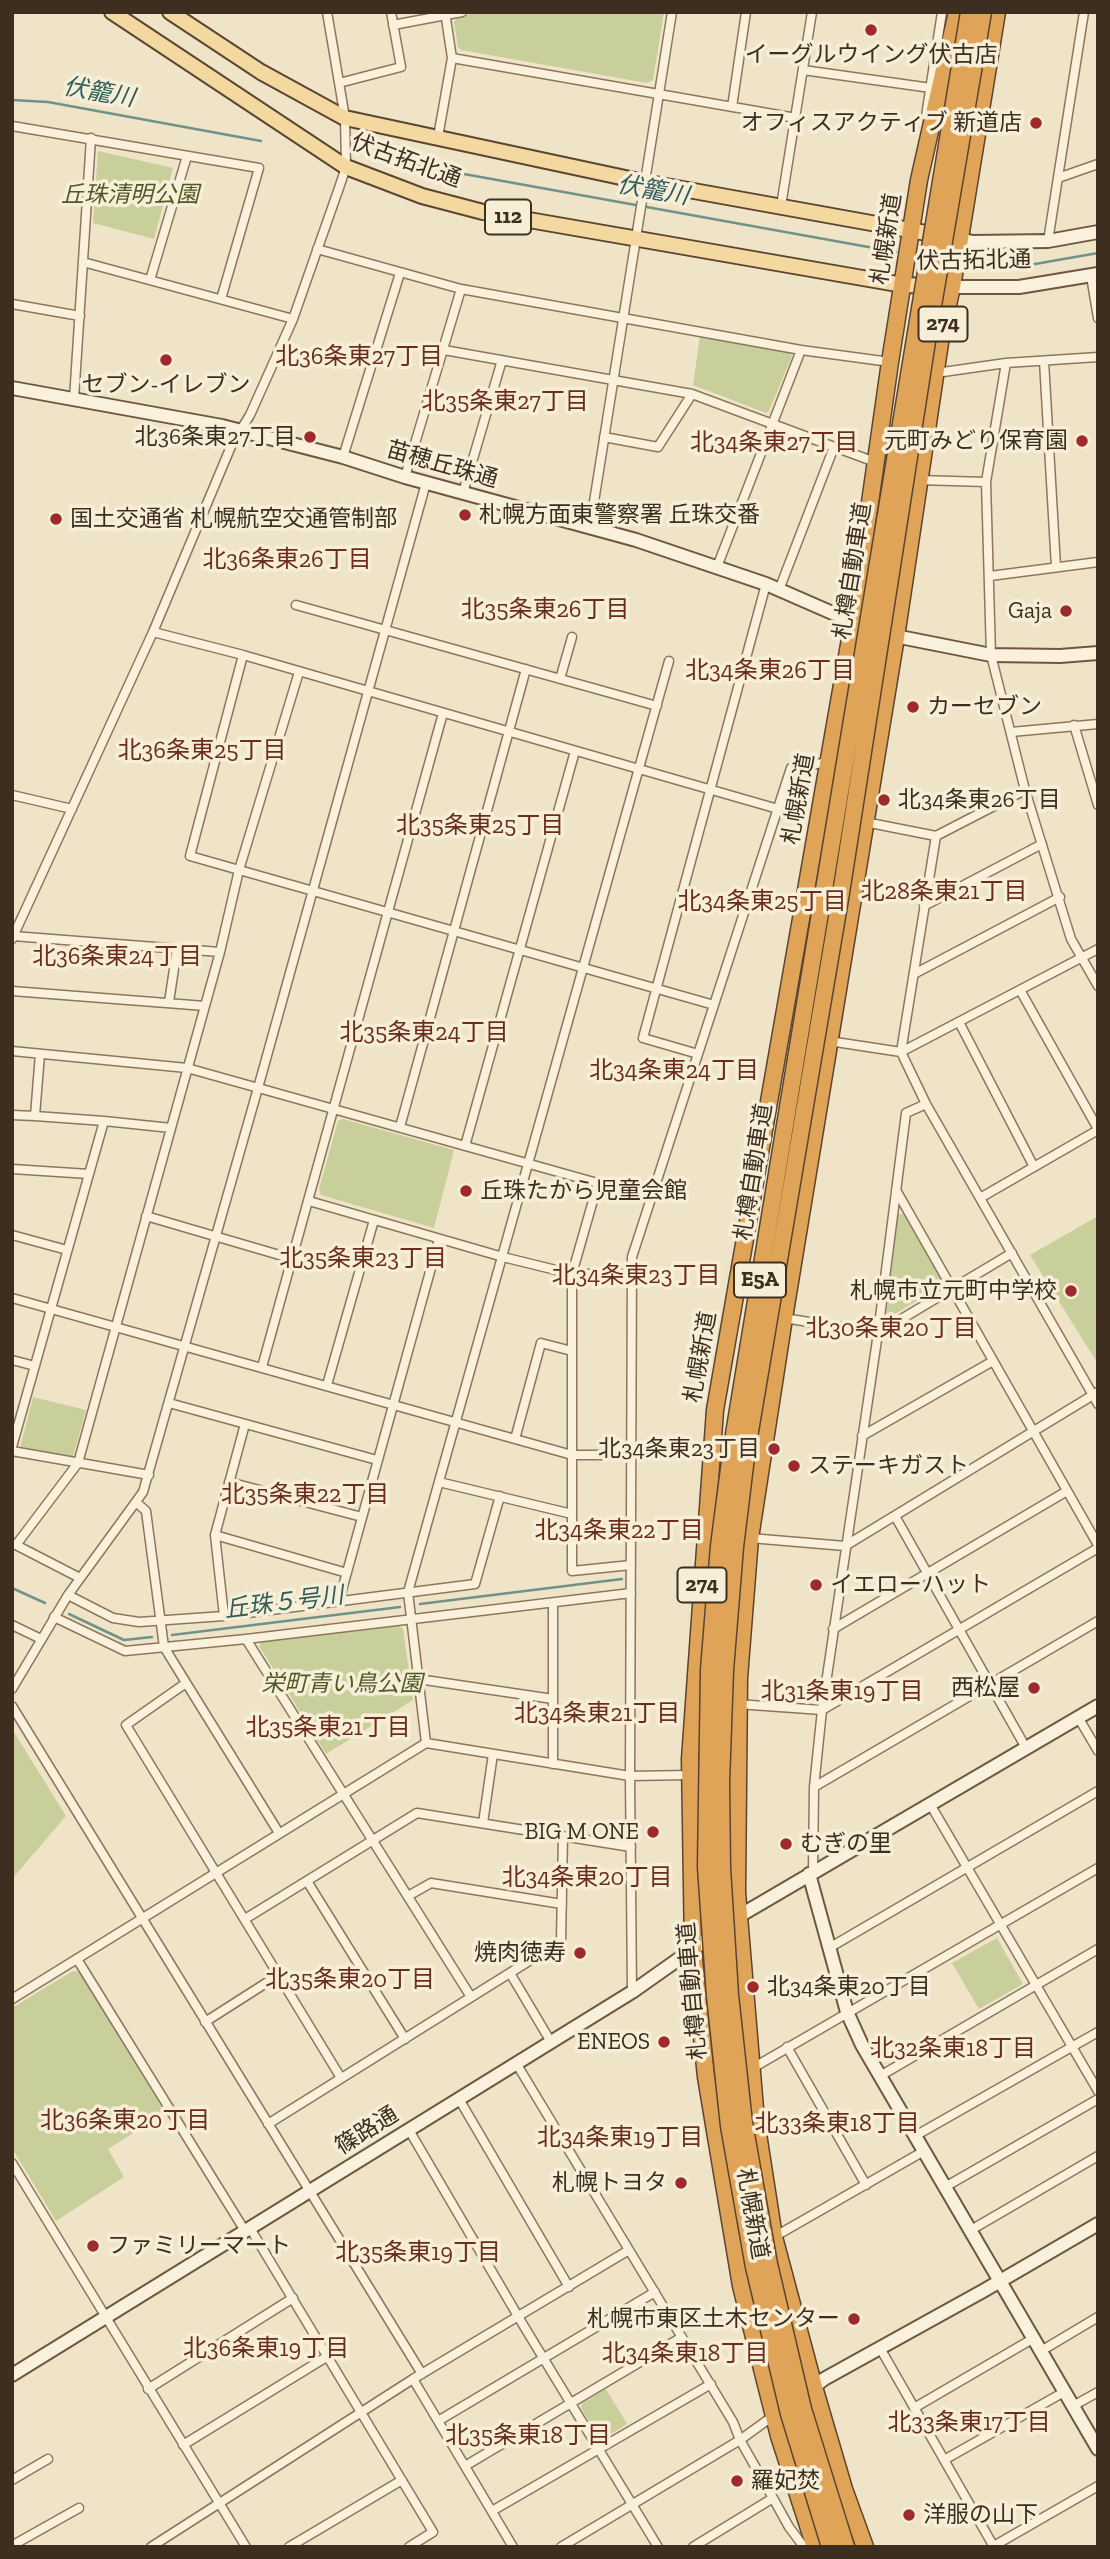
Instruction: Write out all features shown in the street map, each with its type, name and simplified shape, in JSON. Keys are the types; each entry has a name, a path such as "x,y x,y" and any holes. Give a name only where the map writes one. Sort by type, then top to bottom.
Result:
{"highway":[{"path":"919,180 948,12"},
{"name":"札幌新道","path":"815,2547 774,2415 741,2286 706,2077 692,1950 690,1775 715,1410 853,622 919,180 957,12"},
{"name":"札樽自動車道","path":"830,2547 782,2387 754,2267 729,2126 715,1996 706,1867 709,1670 719,1546 732,1446 969,12"},
{"name":"札樽自動車道","path":"846,2547 793,2370 769,2264 744,2123 730,1995 722,1868 721,1782 725,1670 735,1547 747,1449 839,906 924,362 983,12"},
{"name":"札幌新道","path":"865,2547 844,2489 814,2387 774,2237 751,2069 739,1915 737,1704 750,1538 896,637 918,480 997,12"}],"main road":[{"name":"伏古拓北通","path":"112,12 346,167 422,196 483,212 635,239 903,285 951,287"},
{"name":"伏古拓北通","path":"170,12 261,72 345,118 438,137 643,188 781,206 959,239"}],"street":[{"path":"220,952 13,937 153,632 232,444 250,415 293,319 346,167 345,118 327,12"},
{"path":"339,83 401,67 391,12"},
{"path":"393,25 462,12"},
{"path":"590,527 672,12"},
{"path":"732,107 746,12"},
{"path":"781,206 813,12"},
{"path":"912,230 912,208 942,12"},
{"path":"1048,241 1084,12"},
{"path":"438,137 452,58 445,15"},
{"path":"452,58 796,118"},
{"path":"803,70 930,88"},
{"path":"12,125 259,168 220,299"},
{"path":"74,399 91,138"},
{"path":"150,280 187,156"},
{"path":"1058,178 1098,164"},
{"name":"伏古拓北通","path":"959,239 973,242 1048,241 1098,232"},
{"path":"317,248 461,289 801,350 890,362"},
{"path":"83,262 293,319"},
{"path":"343,457 400,273"},
{"path":"1094,275 1098,318"},
{"name":"伏古拓北通","path":"951,287 1019,287 1094,275"},
{"path":"405,477 461,289"},
{"path":"12,303 80,316"},
{"path":"444,350 692,394 875,462"},
{"path":"717,567 801,350"},
{"path":"936,373 1006,363 1098,357"},
{"path":"463,493 502,360"},
{"path":"1044,361 1056,567"},
{"path":"1006,363 986,482 991,655 1025,790 1071,939 1098,986"},
{"name":"苗穂丘珠通","path":"12,388 240,430 343,457 426,483 590,527 717,567 896,637 991,655 1060,656 1098,653"},
{"path":"604,437 658,447 692,394"},
{"path":"779,590 834,447"},
{"path":"918,480 986,482"},
{"path":"12,1689 68,1595 136,1503 149,1475 426,483"},
{"path":"990,576 1098,562"},
{"path":"698,1054 643,1038 766,584"},
{"path":"296,605 657,706"},
{"path":"153,632 243,655 778,809"},
{"path":"560,679 572,638"},
{"path":"243,655 190,856 714,1005"},
{"path":"425,1743 408,1592 669,661"},
{"path":"400,1127 526,669"},
{"path":"80,1578 14,1544 78,1463 220,952 239,870 299,672"},
{"path":"262,1367 443,713"},
{"path":"1011,732 1098,724"},
{"path":"1074,725 1098,805"},
{"path":"465,1146 575,751"},
{"path":"632,1992 632,1257 791,768 829,762"},
{"path":"865,822 936,836 1025,790"},
{"path":"12,795 72,809"},
{"path":"936,836 901,1052 926,1104 1095,1393 1098,1404"},
{"path":"925,906 1042,844"},
{"path":"914,974 1060,897"},
{"path":"169,1002 177,949"},
{"path":"829,1041 901,1052 1080,956 1098,949"},
{"path":"980,1198 1098,1130 1020,990"},
{"path":"12,991 205,1006"},
{"path":"959,1022 1034,1167"},
{"path":"12,1051 187,1068 651,1199"},
{"path":"35,1116 40,1054"},
{"path":"926,1104 906,1113 878,1333 822,1710 814,1787 811,1872 847,2012 880,2076 1098,2449"},
{"path":"12,1115 170,1128"},
{"path":"104,1121 12,1449 149,1475"},
{"path":"12,1169 89,1174"},
{"path":"598,1183 572,1274 572,1572 631,1565"},
{"path":"737,1704 822,1710 1098,1546 896,1191"},
{"path":"309,1201 572,1274 632,1274"},
{"path":"146,1216 293,1259"},
{"path":"327,1385 374,1220"},
{"path":"12,1235 67,1250"},
{"path":"339,1601 439,1239"},
{"path":"784,1318 878,1333 1012,1253"},
{"path":"12,1298 572,1455 632,1455"},
{"path":"515,1438 541,1343 572,1351"},
{"path":"12,1360 35,1366"},
{"path":"862,1436 993,1361"},
{"path":"750,1538 845,1546 1095,1393"},
{"path":"169,1404 377,1460"},
{"path":"224,1616 215,1535 245,1424"},
{"path":"229,1482 362,1517"},
{"path":"439,1482 572,1514"},
{"path":"833,1629 1067,1491"},
{"path":"68,1595 113,1618 139,1622 224,1616 475,1584 500,1496"},
{"path":"136,1503 146,1511 164,1647 279,1833"},
{"path":"895,1516 1026,1748"},
{"path":"215,1535 347,1573"},
{"path":"54,1617 125,1651 631,1593"},
{"path":"553,1603 553,1763"},
{"path":"814,1787 1098,1622"},
{"path":"12,1625 41,1639"},
{"path":"246,1639 471,1997"},
{"path":"418,1679 553,1699"},
{"path":"186,1683 126,1725 341,2078"},
{"path":"12,1706 422,2374"},
{"name":"篠路通","path":"12,2375 632,1992 739,1915 1098,1706"},
{"path":"1079,1717 1098,1751"},
{"path":"12,1999 425,1743 630,1776 690,1775"},
{"path":"483,1823 493,1754"},
{"path":"829,1948 1098,1791"},
{"path":"930,1804 1098,2091"},
{"path":"244,1919 417,1813 631,1847"},
{"path":"268,2124 561,1941 563,1836"},
{"path":"751,2069 1098,1868"},
{"path":"307,1881 405,2039"},
{"path":"408,1896 431,1883 562,1903"},
{"path":"880,2076 1098,1949"},
{"path":"77,1959 293,2298 433,2532 409,2547"},
{"path":"510,1973 551,2042"},
{"path":"205,2022 277,1976"},
{"path":"915,2136 1098,2032"},
{"path":"787,2047 866,2185"},
{"path":"516,2063 711,2384 789,2527 804,2547"},
{"path":"460,2099 569,2287"},
{"path":"945,2187 1098,2099"},
{"path":"409,2130 542,2358 658,2547"},
{"path":"774,2237 924,2151"},
{"path":"971,2230 1098,2156"},
{"path":"12,2163 246,2547"},
{"path":"561,2547 740,2440 814,2387 1098,2224"},
{"path":"151,2547 412,2379 629,2250"},
{"path":"438,2421 655,2292"},
{"path":"148,2389 293,2298"},
{"path":"1041,2351 1098,2317"},
{"path":"465,2466 682,2337"},
{"path":"914,2408 1034,2338"},
{"path":"880,2348 994,2546 1098,2486"},
{"path":"183,2445 328,2356"},
{"path":"412,2379 513,2547"},
{"path":"492,2511 711,2384"},
{"path":"944,2460 1064,2392"},
{"path":"1073,2406 1098,2392"},
{"path":"12,2480 48,2459"},
{"path":"289,2547 402,2480"},
{"path":"693,2547 773,2498"},
{"path":"14,2544 79,2508"}],"green space":[{"path":"477,12 664,12 653,80 647,83 461,50 458,47 454,22 457,18"},
{"name":"丘珠清明公園","path":"98,151 173,168 154,239 93,223"},
{"path":"700,336 790,352 792,356 769,411 766,413 693,385"},
{"path":"343,1119 454,1150 434,1228 321,1195 319,1189 338,1121"},
{"path":"904,1213 943,1282 942,1286 888,1318 886,1316 898,1215"},
{"path":"1098,1216 1098,1364 1030,1255"},
{"path":"33,1397 86,1410 73,1457 20,1448"},
{"name":"栄町青い鳥公園","path":"399,1626 403,1629 413,1700 326,1754 259,1646 261,1642"},
{"path":"12,1729 66,1816 12,1879"},
{"path":"997,1938 1023,1984 979,2009 952,1963"},
{"path":"73,1971 80,1972 165,2113 108,2149 124,2177 56,2221 12,2148 12,2008"},
{"path":"606,2389 627,2424 604,2438 598,2437 581,2408 582,2403"}],"waterway":[{"name":"伏籠川","path":"12,100 48,102 261,141"},
{"name":"伏籠川","path":"403,163 896,252"},
{"name":"伏籠川","path":"974,263 1018,267 1098,253"},
{"name":"丘珠５号川","path":"420,1604 622,1579"},
{"name":"丘珠５号川","path":"12,1588 45,1603"},
{"name":"丘珠５号川","path":"172,1635 400,1607"},
{"name":"丘珠５号川","path":"69,1614 124,1640 152,1637"}],"place":[{"name":"イーグルウイング伏古店","path":"871,30"},
{"name":"オフィスアクティブ 新道店","path":"1036,123"},
{"name":"セブン-イレブン","path":"166,360"},
{"name":"北36条東27丁目","path":"310,437"},
{"name":"元町みどり保育園","path":"1082,441"},
{"name":"札幌方面東警察署 丘珠交番","path":"465,515"},
{"name":"国土交通省 札幌航空交通管制部","path":"56,519"},
{"name":"Gaja","path":"1066,611"},
{"name":"カーセブン","path":"913,707"},
{"name":"北34条東26丁目","path":"884,800"},
{"name":"丘珠たから児童会館","path":"466,1191"},
{"name":"札幌市立元町中学校","path":"1071,1291"},
{"name":"北34条東23丁目","path":"774,1449"},
{"name":"ステーキガスト","path":"794,1466"},
{"name":"イエローハット","path":"816,1585"},
{"name":"西松屋","path":"1034,1688"},
{"name":"BIG M ONE","path":"653,1832"},
{"name":"むぎの里","path":"786,1844"},
{"name":"焼肉徳寿","path":"580,1953"},
{"name":"北34条東20丁目","path":"753,1987"},
{"name":"ENEOS","path":"664,2042"},
{"name":"札幌トヨタ","path":"681,2183"},
{"name":"ファミリーマート","path":"93,2246"},
{"name":"札幌市東区土木センター","path":"854,2319"},
{"name":"羅妃焚","path":"737,2481"},
{"name":"洋服の山下","path":"909,2515"}],"district":[{"name":"北36条東27丁目","path":"359,357"},
{"name":"北35条東27丁目","path":"505,402"},
{"name":"北34条東27丁目","path":"774,443"},
{"name":"北36条東26丁目","path":"287,560"},
{"name":"北35条東26丁目","path":"545,610"},
{"name":"北34条東26丁目","path":"770,671"},
{"name":"北36条東25丁目","path":"202,751"},
{"name":"北35条東25丁目","path":"480,826"},
{"name":"北28条東21丁目","path":"944,892"},
{"name":"北34条東25丁目","path":"762,902"},
{"name":"北36条東24丁目","path":"117,957"},
{"name":"北35条東24丁目","path":"424,1033"},
{"name":"北34条東24丁目","path":"674,1071"},
{"name":"北35条東23丁目","path":"363,1259"},
{"name":"北34条東23丁目","path":"636,1276"},
{"name":"北30条東20丁目","path":"891,1329"},
{"name":"北35条東22丁目","path":"305,1495"},
{"name":"北34条東22丁目","path":"619,1531"},
{"name":"北31条東19丁目","path":"842,1692"},
{"name":"北34条東21丁目","path":"597,1714"},
{"name":"北35条東21丁目","path":"328,1728"},
{"name":"北34条東20丁目","path":"587,1878"},
{"name":"北35条東20丁目","path":"350,1980"},
{"name":"北32条東18丁目","path":"953,2049"},
{"name":"北36条東20丁目","path":"125,2121"},
{"name":"北33条東18丁目","path":"837,2124"},
{"name":"北34条東19丁目","path":"620,2138"},
{"name":"北35条東19丁目","path":"418,2253"},
{"name":"北36条東19丁目","path":"266,2349"},
{"name":"北34条東18丁目","path":"685,2354"},
{"name":"北33条東17丁目","path":"969,2423"},
{"name":"北35条東18丁目","path":"528,2436"}]}
